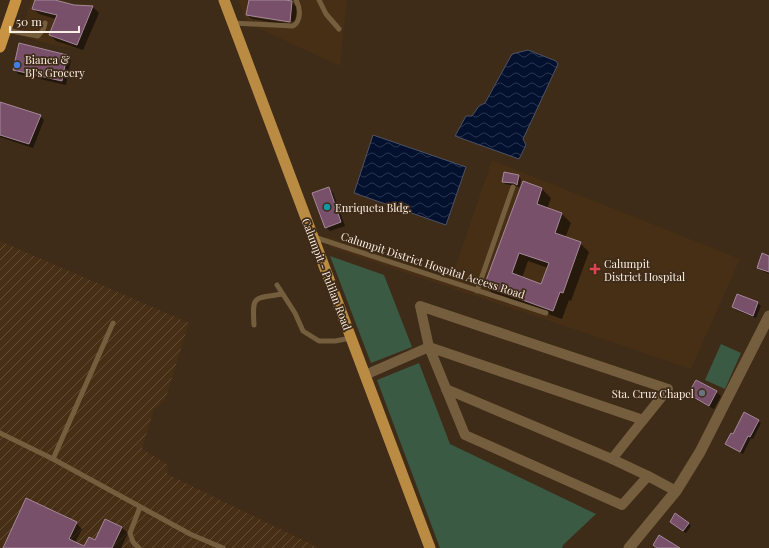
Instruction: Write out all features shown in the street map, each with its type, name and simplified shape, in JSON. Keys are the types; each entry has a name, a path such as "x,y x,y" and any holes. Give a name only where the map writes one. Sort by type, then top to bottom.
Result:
{"highway":[{"path":"0,46 16,0"}],"main road":[{"name":"Calumpit - Pulilan Road","path":"224,0 430,548"}],"street":[{"path":"612,459 668,389 420,306 429,347 465,435 622,505 648,476"},
{"path":"629,548 676,491 700,452 769,316"},
{"path":"364,375 429,347 643,420"},
{"path":"446,389 612,459 676,491"}],"lane":[{"path":"233,23 293,26 298,23 300,19 298,2 296,0"},
{"path":"319,0 326,14 339,29"},
{"path":"7,27 38,36 43,30 45,23"},
{"path":"477,291 513,188"},
{"name":"Calumpit District Hospital Access Road","path":"313,237 546,313"},
{"path":"277,285 295,314 303,331 319,341 335,341 351,338"},
{"path":"254,325 254,302 259,297 282,294"},
{"path":"53,459 113,323"},
{"path":"0,433 53,459 190,534 223,548"},
{"path":"139,548 133,542 130,533 140,507"}],"shaded area":[{"path":"31,0 62,0 74,4 95,4 76,48 56,46 20,36"},
{"path":"238,0 347,0 340,66 247,23"},
{"name":"Calumpit District Hospital","path":"492,160 740,259 691,369 331,248 326,236 451,279"},
{"path":"0,241 189,323 165,400 154,409 142,449 168,465 167,474 319,548 0,548"}],"green space":[{"path":"330,256 384,275 412,347 371,363"},
{"path":"721,344 741,353 725,389 705,380"},
{"path":"419,363 450,444 596,514 563,545 562,548 440,548 377,380"}],"water":[{"path":"528,50 556,61 558,64 523,139 526,145 519,159 455,136 466,116 472,116 479,106 485,103 512,54"},
{"path":"373,135 466,167 446,225 354,193"}],"building":[{"path":"35,0 55,0 74,5 93,6 77,45 49,35 57,15 32,9"},
{"path":"249,0 292,1 290,22 246,15"},
{"path":"19,43 67,55 62,81 13,70"},
{"path":"0,102 41,115 29,144 0,135"},
{"path":"504,172 519,175 517,185 514,183 502,182"},
{"path":"523,181 542,188 537,204 562,213 555,233 581,242 563,293 560,292 553,311 484,286","holes":["519,253 549,263 541,284 512,273"]},
{"name":"Enriqueta Bldg.","path":"329,187 341,222 325,228 312,193"},
{"path":"762,253 769,256 769,272 757,268"},
{"path":"737,294 758,302 753,316 732,307"},
{"name":"Sta. Cruz Chapel","path":"696,380 717,391 709,406 688,394"},
{"path":"744,412 759,420 750,437 748,436 740,452 725,444 731,433 733,434"},
{"path":"26,498 77,522 69,539 84,546 89,537 95,540 105,519 122,527 112,548 3,548"},
{"path":"675,513 689,523 683,531 670,522"},
{"path":"659,535 680,548 657,548 653,545"}],"place":[{"name":"Bianca & BJ's Grocery","path":"17,65"},
{"name":"Enriqueta Bldg.","path":"327,207"},
{"name":"Calumpit District Hospital","path":"595,269"},
{"name":"Sta. Cruz Chapel","path":"702,393"}]}
